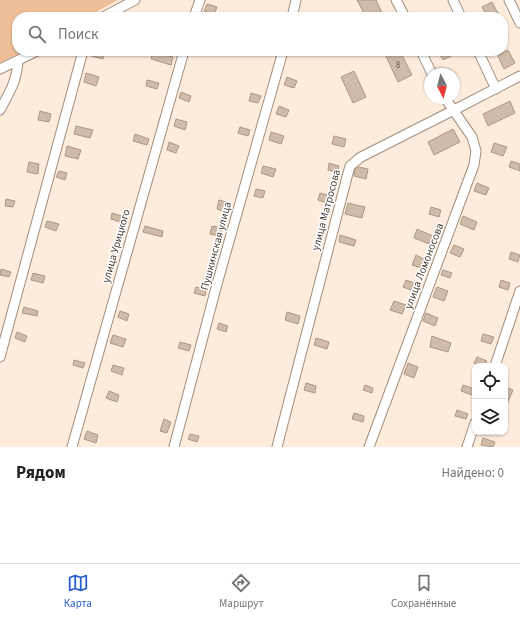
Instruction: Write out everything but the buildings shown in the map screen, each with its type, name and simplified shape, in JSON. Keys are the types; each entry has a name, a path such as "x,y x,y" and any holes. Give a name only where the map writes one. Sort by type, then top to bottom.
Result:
{"street":[{"path":"112,12 135,0"},
{"path":"196,12 200,0"},
{"path":"293,12 296,0"},
{"path":"396,0 402,12"},
{"path":"453,0 459,12"},
{"path":"509,0 520,23"},
{"path":"0,69 28,56"},
{"path":"0,358 82,56"},
{"name":"улица Урицкого","path":"72,447 183,56"},
{"name":"Пушкинская улица","path":"174,447 282,56"},
{"path":"423,56 429,68"},
{"path":"480,56 496,88"},
{"path":"0,110 14,84 18,73 18,61"},
{"name":"улица Матросова","path":"277,447 350,166 361,157 520,76"},
{"name":"улица Ломоносова","path":"369,447 474,165 476,151 472,137 450,104"},
{"path":"495,363 520,291"},
{"path":"467,447 472,432"}],"shaded area":[{"path":"0,0 118,0 96,12 12,12 12,56 14,56 0,63"}]}
